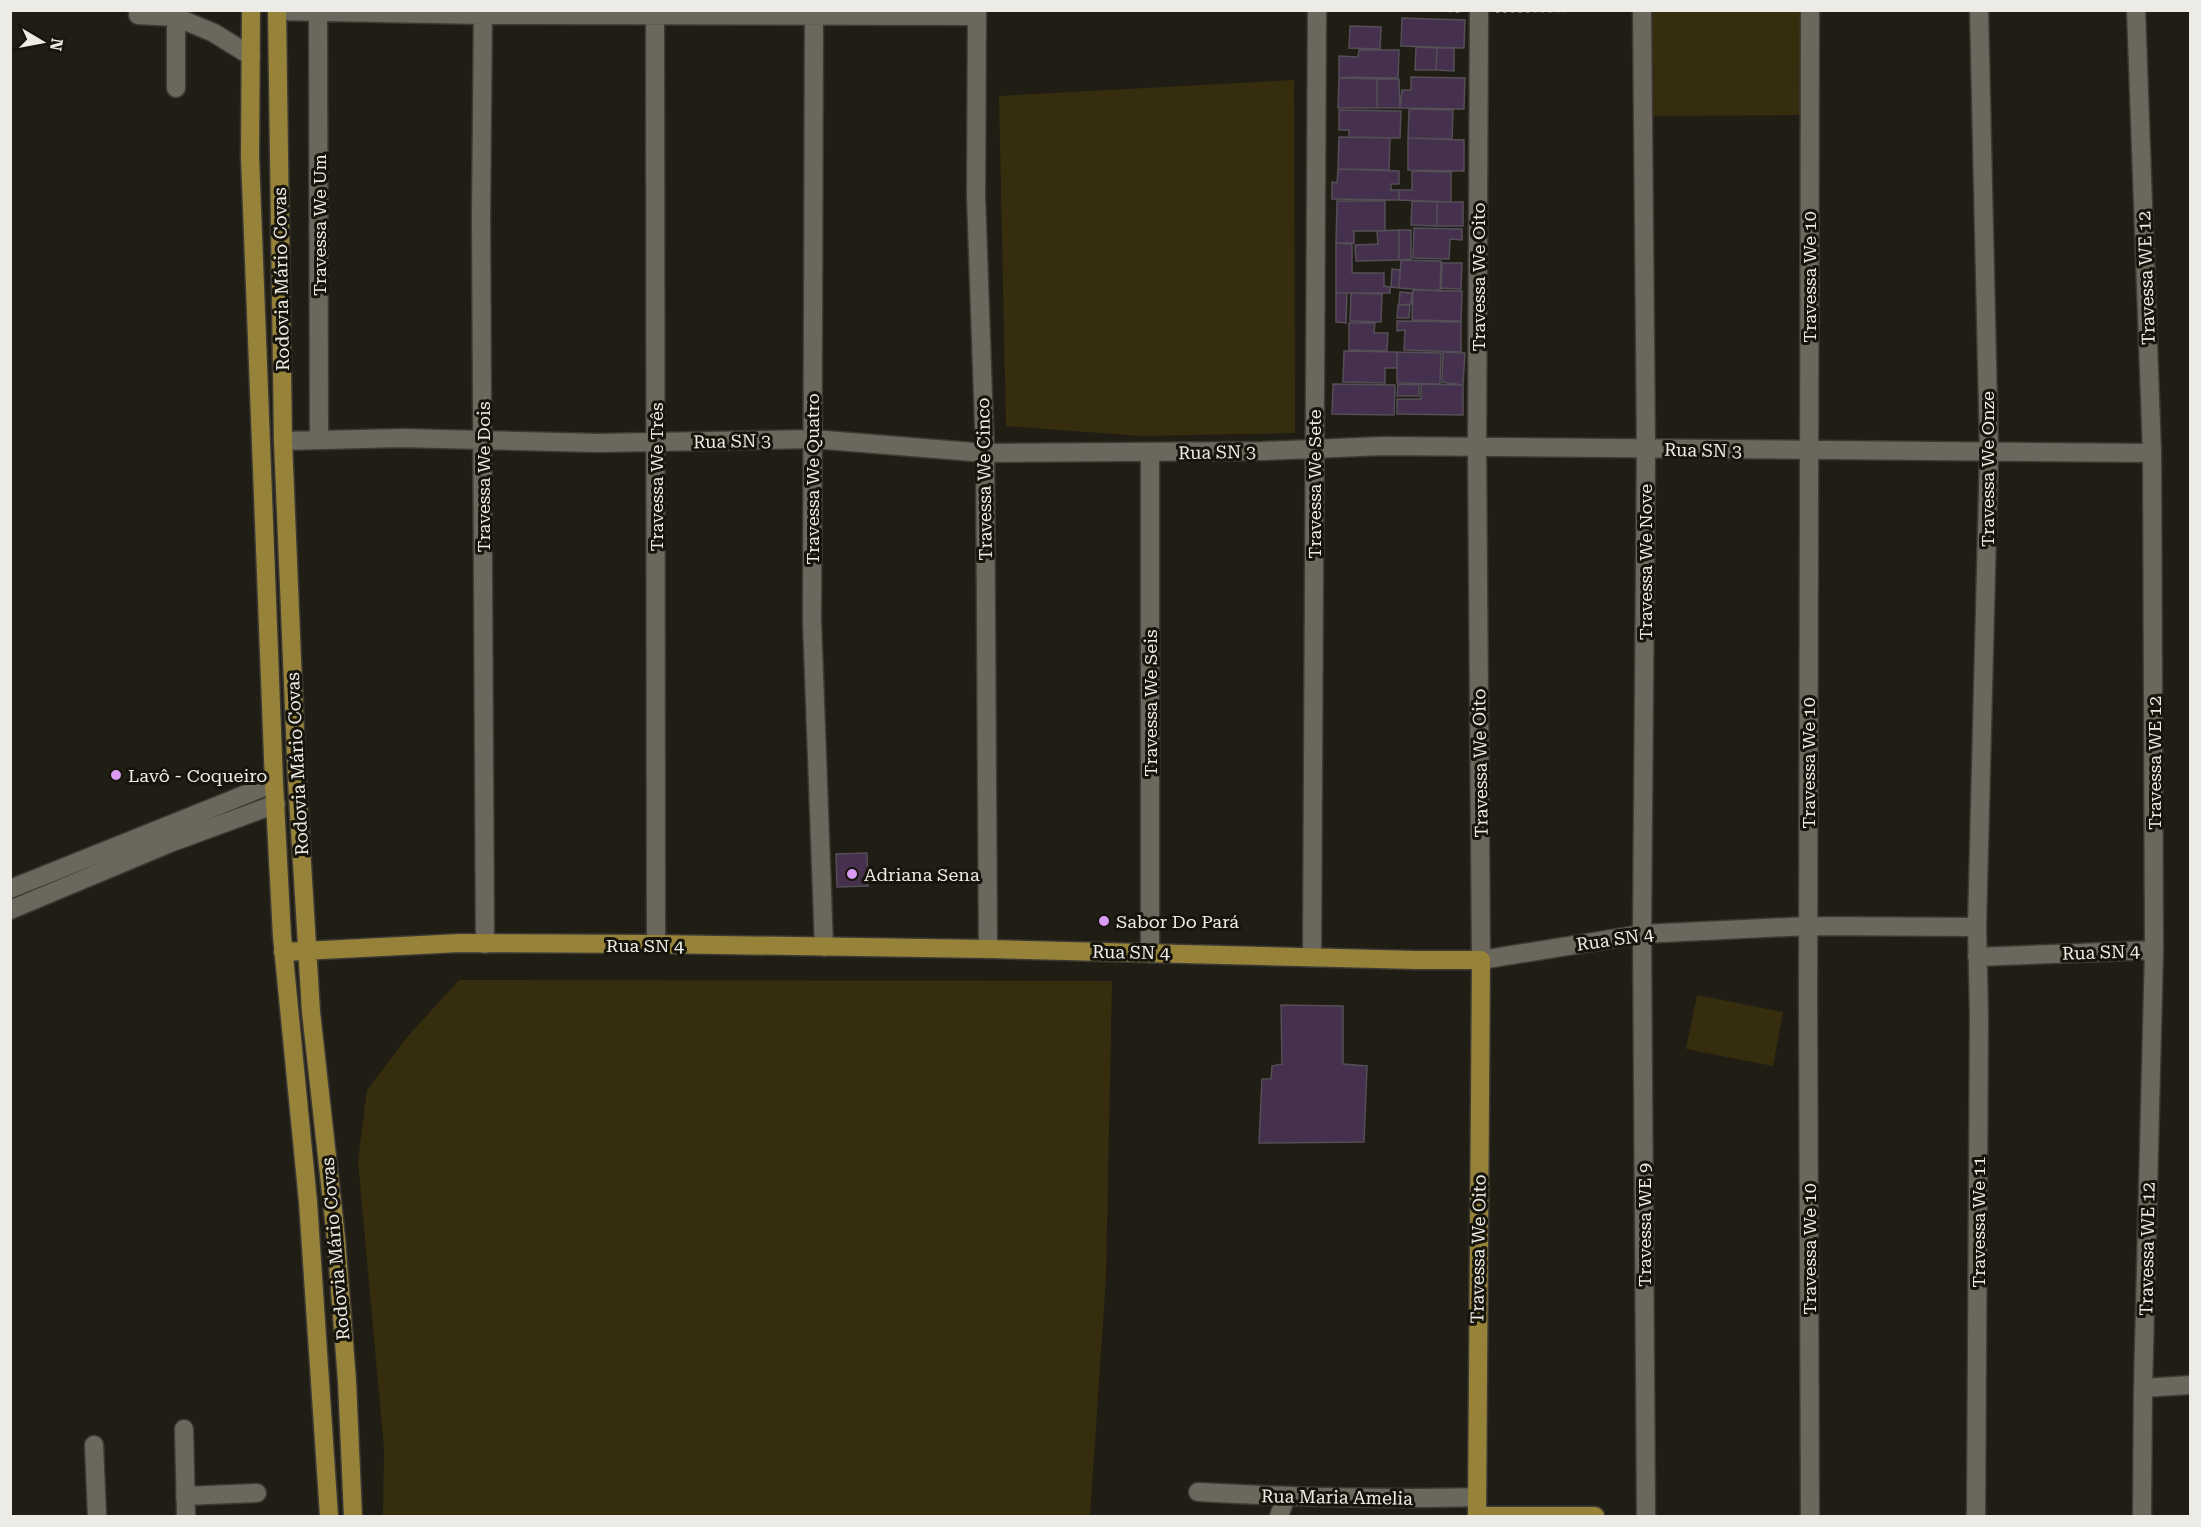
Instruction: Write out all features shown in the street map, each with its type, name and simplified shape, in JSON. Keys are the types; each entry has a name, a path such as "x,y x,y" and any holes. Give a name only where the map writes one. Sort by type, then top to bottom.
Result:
{"main road":[{"name":"Rodovia Mário Covas","path":"251,10 250,156 274,783 283,952 308,1202 329,1516"},
{"name":"Rodovia Mário Covas","path":"277,11 283,441 297,780 311,1012 337,1250 347,1381 353,1516"},
{"name":"Rua SN 4","path":"283,952 460,943 656,944 1481,960"},
{"name":"Travessa We Oito","path":"1477,1516 1481,960"},
{"path":"1477,1516 1595,1516"}],"street":[{"name":"Travessa We Um","path":"318,10 319,440"},
{"name":"Travessa We Sete","path":"1312,957 1317,10"},
{"name":"Travessa We Nove","path":"1642,10 1646,449 1642,934"},
{"name":"Travessa We 10","path":"1810,10 1808,451 1810,1516"},
{"name":"Travessa We Onze","path":"1977,927 1989,451 1978,10"},
{"name":"Travessa WE 12","path":"2136,10 2152,453 2154,950 2142,1516"},
{"path":"277,11 977,14"},
{"name":"Travessa We Oito","path":"1479,11 1477,448 1481,960"},
{"name":"Travessa We Três","path":"655,12 656,944"},
{"name":"Travessa We Dois","path":"483,13 484,944"},
{"name":"Travessa We Quatro","path":"814,14 812,621 824,947"},
{"name":"Travessa We Cinco","path":"977,14 976,196 985,453 987,949"},
{"path":"138,15 198,19 251,56"},
{"path":"176,17 176,88"},
{"name":"Rua SN 3","path":"283,441 400,438 656,442 813,439 985,453 1150,453 1383,446 2152,453"},
{"name":"Travessa We Seis","path":"1150,453 1150,953"},
{"path":"10,889 274,783"},
{"path":"10,910 170,843 276,804"},
{"path":"34,879 41,897"},
{"name":"Rua SN 4","path":"1481,960 1642,934 1808,926 1977,927"},
{"name":"Travessa We 11","path":"1976,1516 1979,1017 1977,927"},
{"name":"Travessa WE 9","path":"1642,934 1646,1516"},
{"name":"Rua SN 4","path":"1977,957 2154,950"},
{"path":"2143,1388 2190,1385"},
{"path":"184,1429 186,1516"},
{"path":"94,1445 97,1516"},
{"name":"Rua Maria Amelia","path":"1198,1492 1286,1497 1419,1499 1476,1497"},
{"path":"185,1496 257,1493"},
{"path":"1279,1516 1286,1497"}],"path":[{"path":"1441,10 1584,10"}],"shaded area":[{"path":"1648,11 1803,11 1804,115 1647,116"},
{"path":"1294,80 1295,433 1141,436 1006,426 999,96"},
{"path":"459,980 1112,981 1106,1277 1090,1516 383,1516 384,1448 358,1161 367,1090 408,1036"},
{"path":"1697,995 1783,1012 1773,1066 1686,1049"}],"building":[{"path":"1402,18 1465,20 1464,48 1401,46"},
{"path":"1350,26 1381,27 1380,49 1349,48"},
{"path":"1416,47 1437,48 1436,70 1415,70"},
{"path":"1437,48 1454,48 1454,71 1436,70"},
{"path":"1359,50 1399,50 1398,78 1339,77 1339,56 1358,57"},
{"path":"1411,77 1465,78 1464,109 1400,108 1402,90 1411,90"},
{"path":"1339,78 1377,79 1377,108 1338,108"},
{"path":"1377,79 1399,79 1400,108 1377,108"},
{"path":"1409,109 1453,110 1452,139 1408,138"},
{"path":"1339,110 1401,111 1400,138 1349,137 1349,130 1339,130"},
{"path":"1339,137 1390,138 1389,170 1338,169"},
{"path":"1408,138 1464,140 1464,171 1408,170"},
{"path":"1338,169 1399,171 1399,184 1391,184 1391,190 1399,190 1399,200 1332,199 1332,182 1337,183"},
{"path":"1412,171 1451,172 1451,202 1399,200 1399,190 1412,190"},
{"path":"1337,201 1385,201 1385,231 1354,231 1354,243 1336,243"},
{"path":"1412,201 1437,202 1437,226 1411,225"},
{"path":"1437,202 1463,202 1463,226 1437,226"},
{"path":"1414,228 1462,229 1462,240 1450,239 1449,259 1413,258"},
{"path":"1399,230 1399,260 1356,261 1355,245 1378,244 1377,231"},
{"path":"1399,230 1411,230 1411,259 1399,260"},
{"path":"1336,243 1352,244 1352,273 1384,273 1384,286 1390,287 1390,293 1336,293"},
{"path":"1401,260 1441,261 1440,291 1399,288"},
{"path":"1442,263 1462,263 1461,289 1441,288"},
{"path":"1392,269 1400,270 1399,288 1391,287"},
{"path":"1413,290 1462,291 1461,321 1412,320"},
{"path":"1400,292 1412,293 1411,304 1399,305"},
{"path":"1336,293 1347,293 1346,323 1336,322"},
{"path":"1351,293 1382,294 1381,322 1350,321"},
{"path":"1398,305 1410,305 1409,318 1397,318"},
{"path":"1397,321 1461,322 1461,352 1404,350 1405,330 1397,331"},
{"path":"1349,323 1375,323 1374,333 1388,333 1387,351 1349,350"},
{"path":"1344,351 1397,352 1397,368 1385,368 1385,383 1343,382"},
{"path":"1397,352 1441,353 1440,384 1397,383"},
{"path":"1443,352 1465,353 1463,385 1442,382"},
{"path":"1333,384 1395,385 1394,415 1332,414"},
{"path":"1398,384 1419,385 1419,396 1397,396"},
{"path":"1421,384 1463,385 1463,415 1397,414 1397,399 1421,399"},
{"name":"Adriana Sena","path":"867,853 868,886 837,887 836,854"},
{"path":"1281,1005 1343,1006 1343,1064 1367,1066 1364,1142 1259,1143 1262,1079 1271,1079 1272,1066 1282,1064"}],"place":[{"name":"Lavô - Coqueiro","path":"116,775"},
{"name":"Adriana Sena","path":"852,874"},
{"name":"Sabor Do Pará","path":"1104,921"}]}
